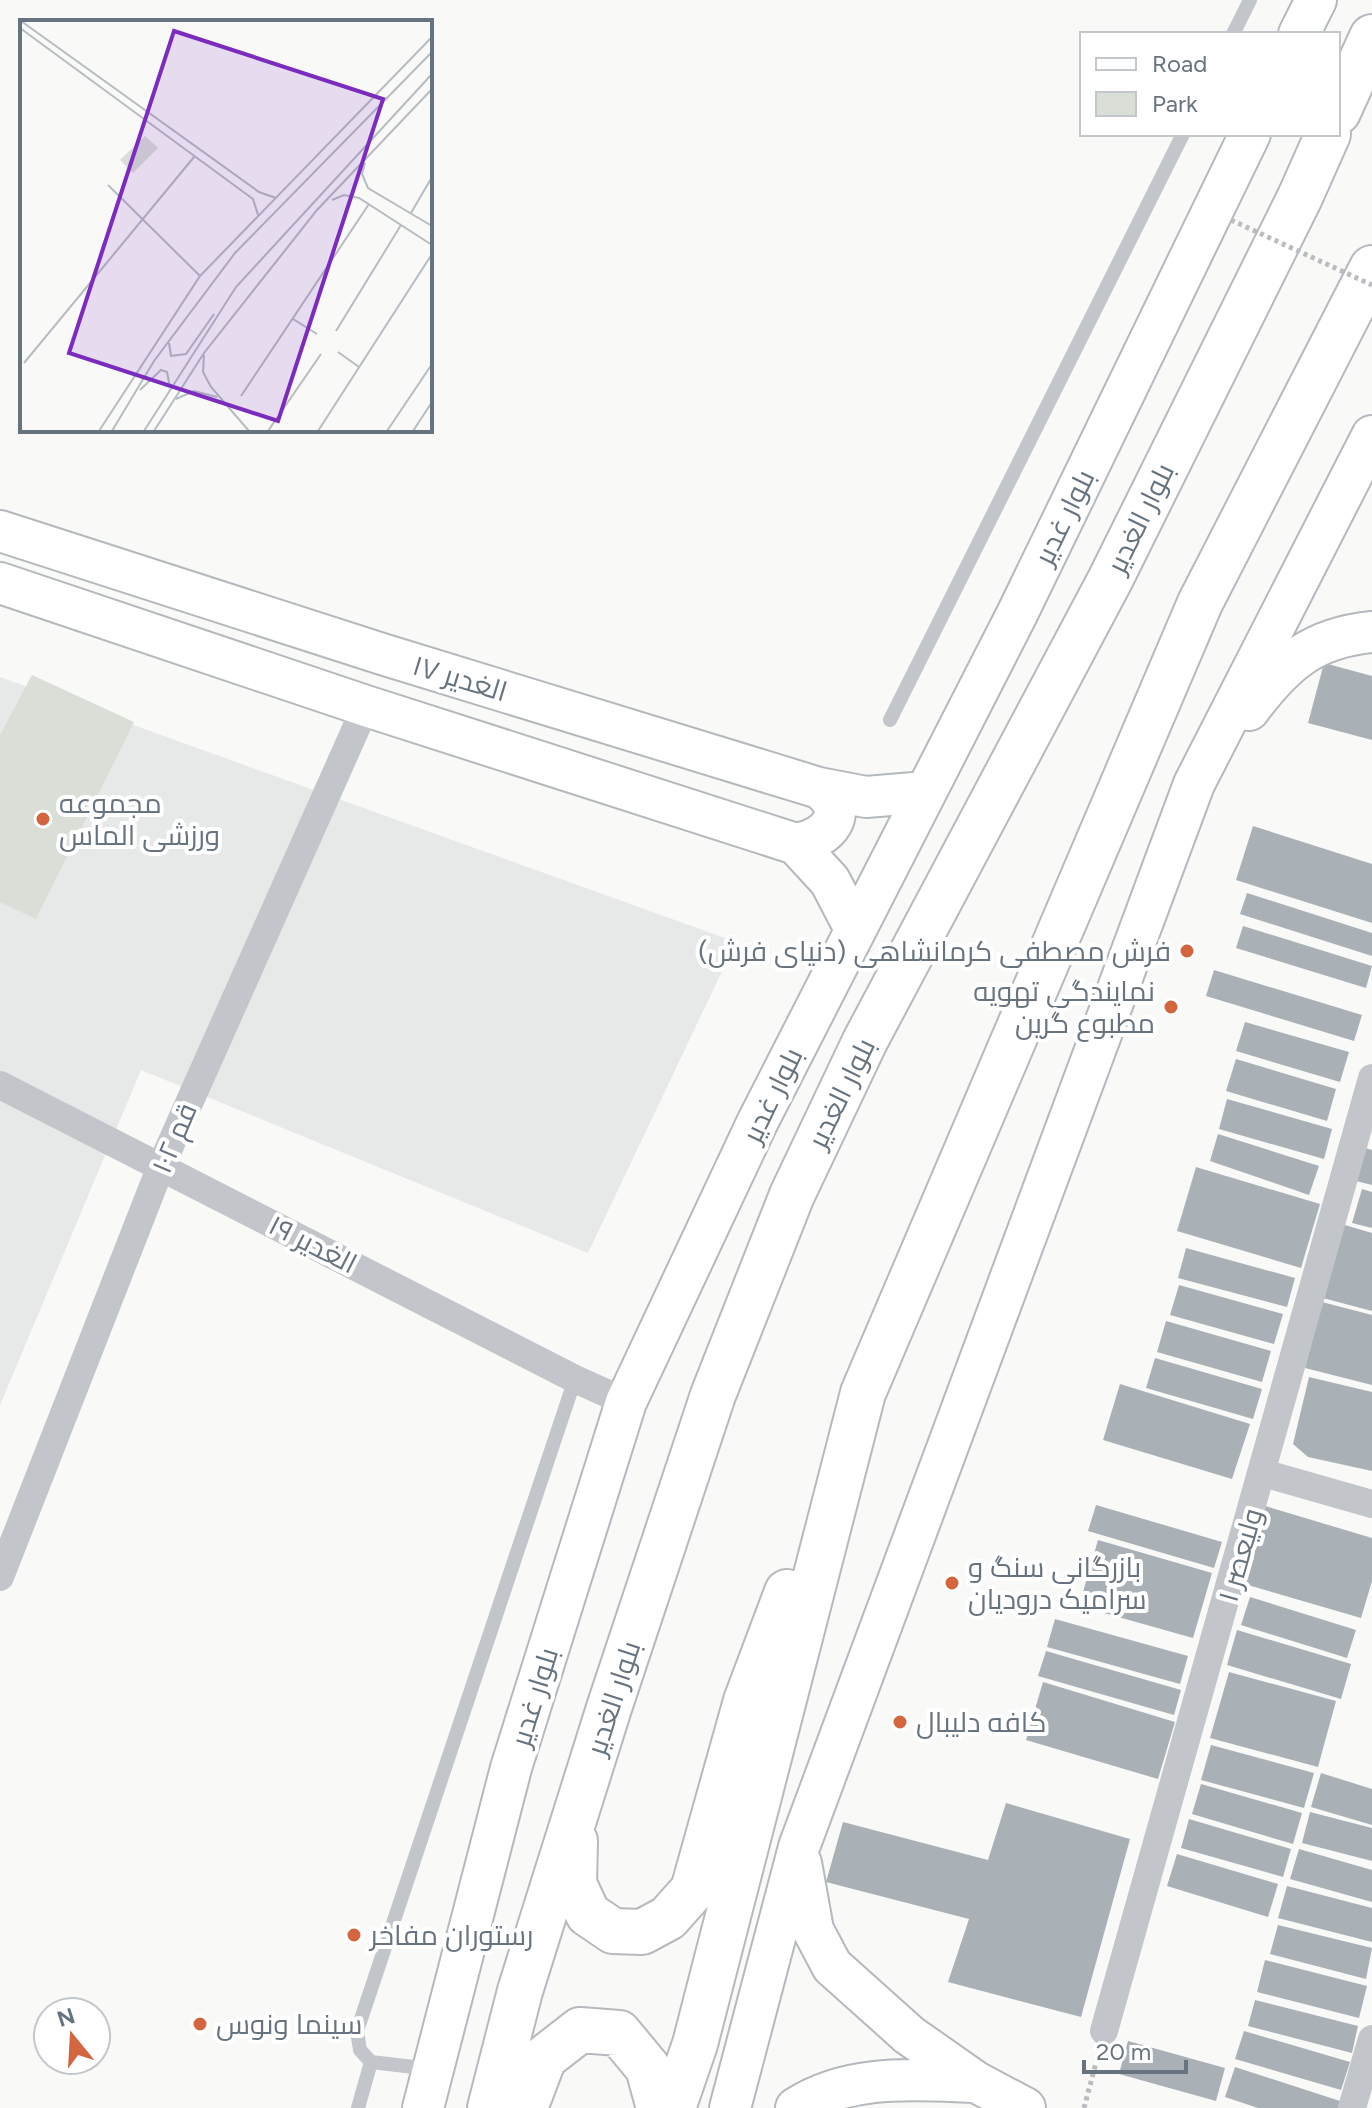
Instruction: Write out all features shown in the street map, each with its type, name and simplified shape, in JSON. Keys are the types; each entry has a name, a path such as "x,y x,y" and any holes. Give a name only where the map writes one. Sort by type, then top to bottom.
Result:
{"main road":[{"path":"1300,32 1316,0"},
{"path":"1340,108 1372,37"},
{"name":"بلوار غدیر","path":"423,2108 511,1768 626,1402 757,1123 1017,614 1249,136"},
{"name":"بلوار الغدیر","path":"490,2108 520,1991 575,1815 713,1395 792,1195 865,1041 1117,566 1300,197 1327,136"},
{"path":"575,1815 574,1884 588,1914 613,1931 642,1932 668,1918 693,1890 746,1701 863,1393 1200,603 1372,268"},
{"path":"730,2108 799,1847 1194,784 1372,436"},
{"name":"الغدیر ۱۷","path":"0,531 382,654 819,788 866,797 926,792"},
{"name":"الغدیر ۱۷","path":"0,583 366,706 796,844 830,881 855,929"},
{"path":"1194,784 1256,701 1291,661 1323,642 1372,632"},
{"path":"796,844 817,839 831,826 834,804 828,794 819,788"},
{"path":"673,2108 695,2044 863,1393"},
{"path":"799,1847 813,1930 832,1966 909,2035 976,2082 1025,2108"},
{"path":"525,2108 544,2058 580,2030 619,2033 648,2068 659,2108"},
{"path":"796,2108 814,2096 880,2079 976,2082"}],"street":[{"name":"قم ۱۰۲","path":"0,1577 161,1166 366,706"},
{"name":"ولیعصر ۱","path":"1104,2031 1372,1078"},
{"name":"الغدیر ۱۹","path":"0,1085 575,1379 626,1402"},
{"path":"1263,1473 1372,1504"},
{"path":"1352,2108 1372,2039"}],"lane":[{"path":"1234,32 1250,0"},
{"path":"890,720 1182,136"},
{"path":"432,2069 371,2062 360,2050 357,2031 575,1379"},
{"path":"358,2108 371,2062"}],"path":[{"path":"1231,220 1372,285"},
{"path":"1084,2108 1104,2031"}],"shaded area":[{"path":"0,677 736,942 588,1253 141,1070 0,1405"}],"green space":[{"name":"مجموعه ورزشی الماس","path":"32,675 134,722 36,919 0,902 0,735"}],"building":[{"path":"1324,663 1372,676 1372,740 1308,723"},
{"path":"1253,826 1372,864 1372,923 1236,880"},
{"path":"1247,893 1372,933 1372,956 1240,914"},
{"path":"1243,926 1372,966 1366,988 1236,948"},
{"path":"1214,970 1362,1015 1354,1041 1206,996"},
{"path":"1245,1022 1349,1052 1340,1082 1236,1051"},
{"path":"1236,1059 1336,1089 1327,1121 1226,1091"},
{"path":"1227,1099 1332,1129 1324,1159 1219,1129"},
{"path":"1218,1134 1319,1166 1309,1195 1210,1161"},
{"path":"1365,1148 1372,1150 1372,1185 1356,1181"},
{"path":"1196,1167 1320,1204 1301,1268 1177,1231"},
{"path":"1362,1189 1372,1192 1372,1228 1352,1223"},
{"path":"1338,1223 1372,1233 1372,1311 1319,1297"},
{"path":"1186,1248 1295,1278 1287,1307 1178,1278"},
{"path":"1179,1285 1283,1314 1274,1344 1170,1315"},
{"path":"1322,1302 1372,1315 1372,1385 1305,1368"},
{"path":"1166,1321 1271,1351 1262,1382 1157,1352"},
{"path":"1155,1358 1262,1389 1253,1419 1146,1388"},
{"path":"1309,1377 1372,1392 1372,1471 1308,1457 1293,1444"},
{"path":"1120,1384 1250,1424 1232,1479 1103,1440"},
{"path":"1096,1505 1222,1542 1214,1568 1088,1531"},
{"path":"1265,1506 1372,1538 1372,1581 1361,1618 1241,1583"},
{"path":"1098,1540 1212,1573 1193,1638 1079,1606"},
{"path":"1250,1597 1356,1630 1347,1658 1241,1625"},
{"path":"1055,1619 1188,1656 1180,1684 1047,1647"},
{"path":"1237,1630 1351,1664 1341,1699 1227,1665"},
{"path":"1046,1651 1181,1690 1174,1715 1038,1676"},
{"path":"1229,1672 1336,1701 1318,1767 1210,1738"},
{"path":"1043,1682 1175,1722 1158,1779 1026,1740"},
{"path":"1211,1745 1314,1773 1304,1808 1201,1780"},
{"path":"1321,1773 1372,1789 1372,1825 1311,1807"},
{"path":"1201,1784 1302,1813 1293,1844 1192,1814"},
{"path":"1006,1803 1130,1839 1081,2017 948,1982 969,1919 826,1882 843,1822 988,1860"},
{"path":"1310,1812 1372,1828 1372,1861 1302,1843"},
{"path":"1189,1819 1291,1849 1283,1877 1181,1848"},
{"path":"1299,1849 1372,1870 1372,1902 1290,1879"},
{"path":"1177,1854 1278,1884 1268,1917 1167,1886"},
{"path":"1287,1886 1372,1908 1372,1942 1278,1918"},
{"path":"1278,1925 1372,1948 1366,1979 1270,1954"},
{"path":"1265,1960 1367,1986 1359,2018 1257,1992"},
{"path":"1255,2000 1358,2026 1352,2053 1248,2026"},
{"path":"1244,2031 1350,2062 1341,2090 1235,2059"},
{"path":"1128,2041 1225,2068 1216,2101 1119,2074"},
{"path":"1235,2067 1343,2102 1341,2108 1258,2108 1225,2097"}],"place":[{"name":"مجموعه ورزشی الماس","path":"43,819"},
{"name":"فرش مصطفی کرمانشاهی (دنیای فرش)","path":"1187,951"},
{"name":"نمایندگی تهویه مطبوع گرین","path":"1171,1007"},
{"name":"بازرگانی سنگ و سرامیک درودیان","path":"952,1583"},
{"name":"کافه دلیبال","path":"900,1722"},
{"name":"رستوران مفاخر","path":"354,1935"},
{"name":"سینما ونوس","path":"200,2024"}]}
